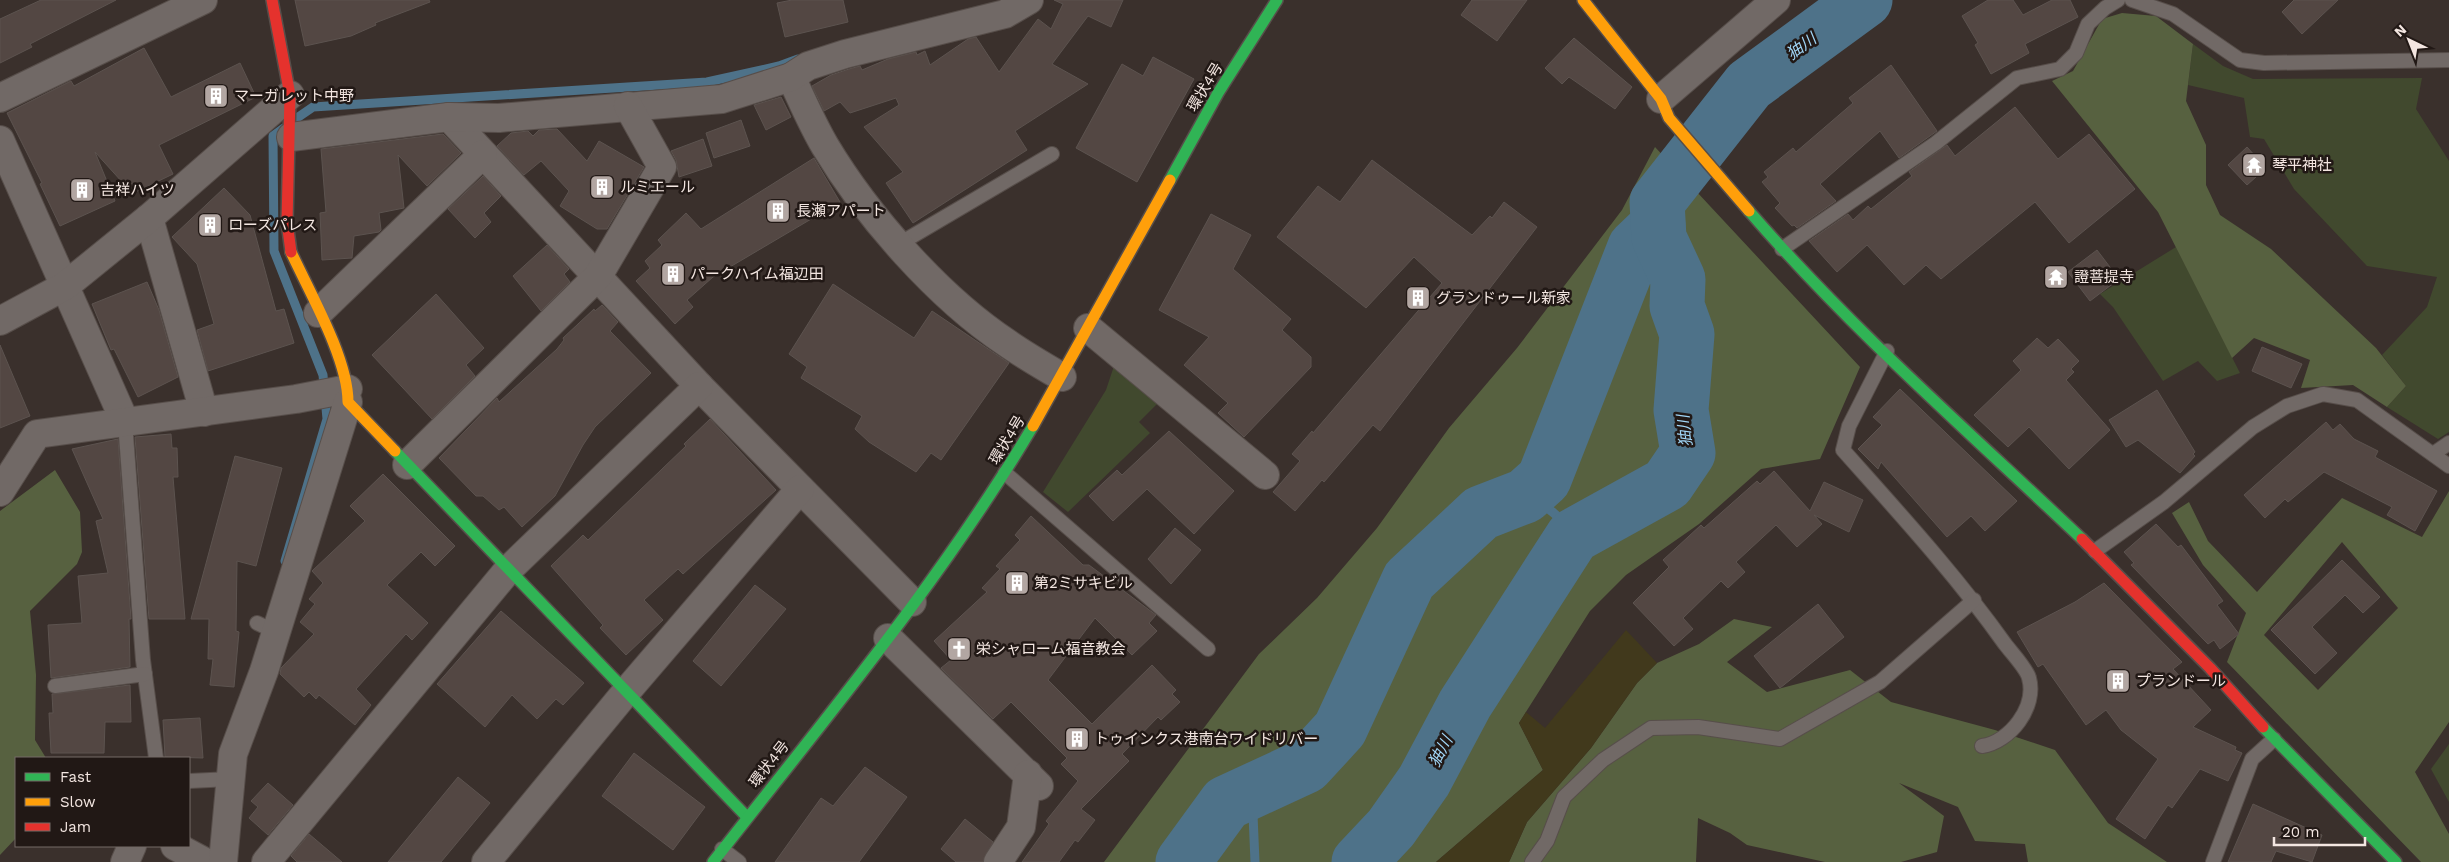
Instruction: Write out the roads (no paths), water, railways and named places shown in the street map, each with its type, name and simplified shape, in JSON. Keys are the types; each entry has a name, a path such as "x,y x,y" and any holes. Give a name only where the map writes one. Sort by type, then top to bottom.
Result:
{"street":[{"path":"0,98 203,0"},
{"path":"223,862 233,754 269,628 342,395 342,362 291,252 287,222 290,119 272,0"},
{"name":"環状4号","path":"713,862 746,817 888,638 1005,473 1062,377 1218,92 1277,0"},
{"path":"1583,0 1665,109 1782,249 1865,333 2095,550 2210,668 2274,739 2396,862"},
{"path":"1665,109 1776,0"},
{"path":"0,321 65,286 149,218 290,119 499,118 628,106 722,100 791,78 808,66 845,54 1004,14 1027,1"},
{"path":"791,78 825,146 866,205 922,271 962,308 1006,343 1062,377"},
{"path":"407,465 598,276 662,167 628,106"},
{"path":"448,117 699,386 912,602"},
{"path":"0,140 125,422"},
{"path":"318,313 483,154"},
{"path":"149,218 204,412"},
{"path":"1088,328 1265,475"},
{"path":"266,862 508,570 699,386"},
{"path":"0,492 36,434 296,399 342,395"},
{"path":"342,395 746,817"},
{"path":"486,862 626,692 800,489"},
{"path":"888,638 1034,780 1021,827 998,862"},
{"path":"125,862 132,847"}],"lane":[{"path":"1782,249 1936,143 2017,78 2060,69 2076,53 2088,24 2105,8 2118,0"},
{"path":"2132,0 2173,14 2240,60 2264,64 2449,60"},
{"path":"899,244 1052,154"},
{"path":"1887,352 1849,426 1843,450 1974,600 2029,678 2029,705 2016,725 1992,744 1982,746"},
{"path":"2095,550 2164,502 2253,427 2287,406 2323,394 2357,400 2449,466"},
{"path":"125,422 145,674 156,757"},
{"path":"2433,454 2449,444"},
{"path":"1005,473 1208,649"},
{"path":"1532,862 1547,841 1564,797 1603,760 1651,728 1698,727 1780,739 1880,682 1974,600"},
{"path":"55,686 145,674"},
{"path":"2213,862 2252,759 2274,739"},
{"path":"194,781 230,778"},
{"path":"722,849 739,862"}],"waterway":[{"name":"㹨川","path":"1359,862 1391,828 1424,781 1465,704 1573,536 1667,484 1688,453 1681,410 1687,334 1677,306 1678,279 1659,238 1657,202 1749,85 1865,0"},
{"path":"294,120 313,107 707,82 779,66 798,59"},
{"path":"284,128 273,136 274,251 323,375 327,419 285,561"},
{"path":"1183,862 1226,803 1306,766 1340,729 1409,580 1481,513 1525,496 1544,479 1635,247 1658,225"},
{"path":"1525,496 1552,512 1563,522 1573,536"},
{"path":"1252,791 1255,862"}],"place":[{"name":"マーガレット中野","path":"216,96"},
{"name":"琴平神社","path":"2254,165"},
{"name":"ルミエール","path":"602,187"},
{"name":"吉祥ハイツ","path":"82,190"},
{"name":"長瀬アパート","path":"778,211"},
{"name":"ローズパレス","path":"210,225"},
{"name":"パークハイム福辺田","path":"673,274"},
{"name":"證菩提寺","path":"2056,277"},
{"name":"グランドゥール新家","path":"1418,298"},
{"name":"第2ミサキビル","path":"1017,583"},
{"name":"栄シャローム福音教会","path":"959,649"},
{"name":"プランドール","path":"2118,681"},
{"name":"トゥインクス港南台ワイドリバー","path":"1077,739"}]}
